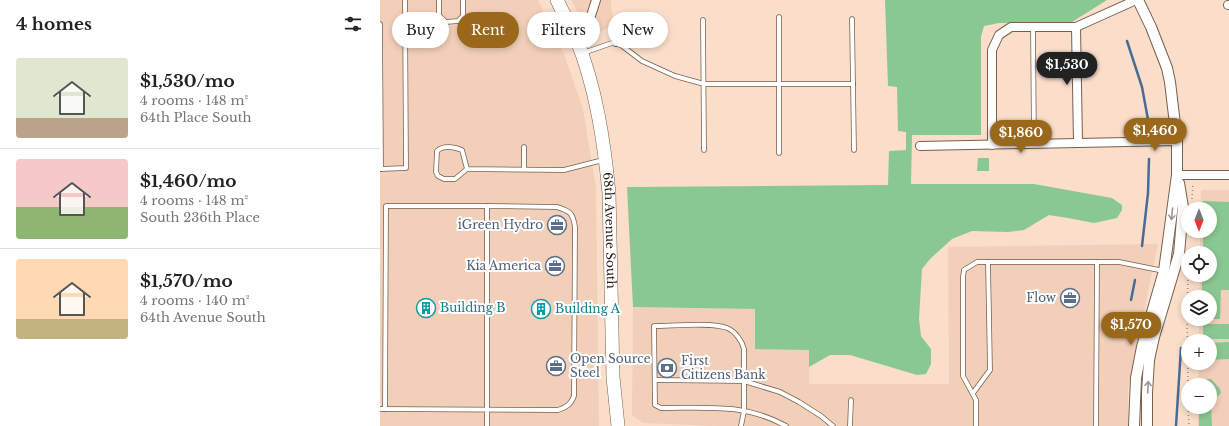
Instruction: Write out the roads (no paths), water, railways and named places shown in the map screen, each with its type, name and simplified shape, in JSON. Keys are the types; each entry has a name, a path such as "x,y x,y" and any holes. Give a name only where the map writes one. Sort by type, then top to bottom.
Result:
{"main road":[{"name":"68th Avenue South","path":"557,0 563,12"},
{"name":"68th Avenue South","path":"579,48 591,83 598,115 610,193 613,377 618,426"}],"street":[{"path":"592,12 596,0"},
{"path":"992,144 992,50 999,35 1011,27 1076,27 1140,1 1167,68 1177,141 1177,175 1169,272 1150,360 1147,393 1147,426"},
{"path":"1076,27 1078,143"},
{"path":"920,146 1177,141"},
{"path":"1177,175 1229,175"},
{"path":"1134,426 1136,378 1142,347 1169,272"}],"lane":[{"path":"380,24 380,169 406,168 405,0"},
{"path":"439,0 439,16 446,22 458,21 463,16 463,0"},
{"path":"779,17 779,153"},
{"path":"852,19 854,150"},
{"path":"703,20 704,150"},
{"path":"1033,27 1034,144"},
{"path":"581,54 608,44"},
{"path":"625,48 642,61 675,76 704,84 853,84"},
{"path":"467,169 462,150 455,147 448,147 437,151 436,172 438,176 444,179 455,179 467,169 564,170 605,159"},
{"path":"524,147 524,170"},
{"path":"386,206 557,207 572,214 574,218 575,234 574,396 571,403 567,407 558,410 383,409 386,291 386,206"},
{"path":"486,426 487,206"},
{"path":"976,426 976,400 963,376 964,270 977,262 1097,262 1128,263 1169,272"},
{"path":"973,393 990,370 988,262"},
{"path":"1096,426 1097,262"},
{"path":"380,291 386,291"},
{"path":"741,426 744,411 744,349 742,340 728,328 715,325 654,326 655,405 661,408 731,408 744,411 756,413 786,426"},
{"path":"655,380 744,381 780,392 799,402 833,426"},
{"path":"850,426 851,400"}],"waterway":[{"path":"1127,41 1142,87 1149,125"},
{"path":"1142,246 1148,193 1149,159"},
{"path":"1131,300 1135,280"},
{"path":"1176,426 1181,348"}],"place":[{"name":"iGreen Hydro","path":"557,225"},
{"name":"Kia America","path":"555,266"},
{"name":"Flow","path":"1070,298"},
{"name":"Building B","path":"426,308"},
{"name":"Building A","path":"541,309"},
{"name":"Open Source Steel","path":"556,366"},
{"name":"First Citizens Bank","path":"667,368"}]}
